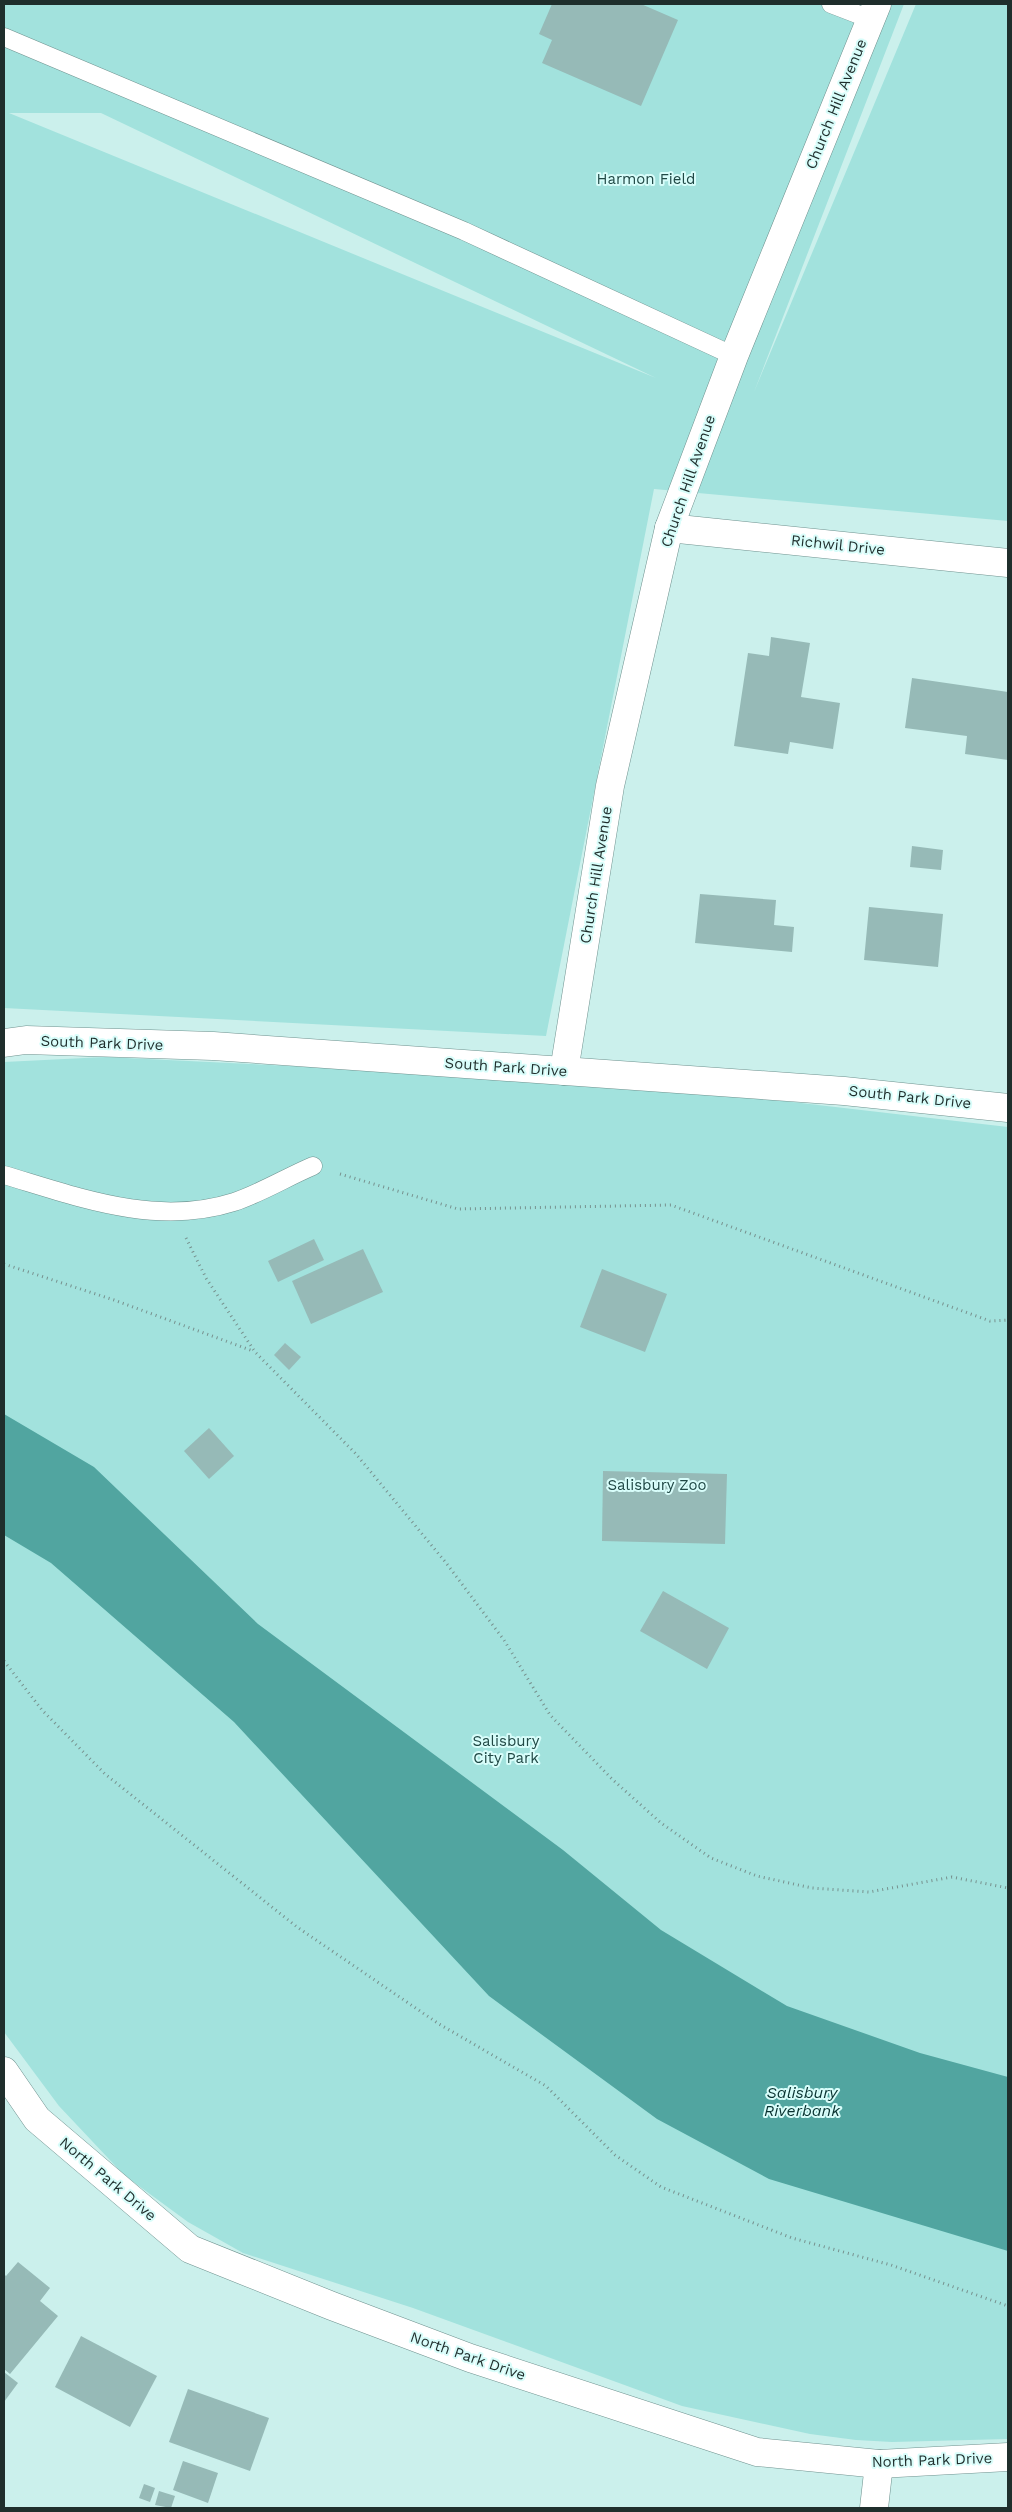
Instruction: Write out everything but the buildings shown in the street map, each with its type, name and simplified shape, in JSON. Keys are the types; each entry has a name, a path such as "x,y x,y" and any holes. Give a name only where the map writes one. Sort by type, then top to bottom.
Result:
{"street":[{"name":"Church Hill Avenue","path":"564,1071 610,786 668,528 734,356 873,12"},
{"name":"Richwil Drive","path":"668,528 1008,563"},
{"name":"South Park Drive","path":"4,1043 26,1040 213,1046 844,1091 1008,1108"},
{"name":"North Park Drive","path":"4,2071 37,2119 190,2249 332,2306 470,2358 757,2452 879,2464 1008,2457"},
{"path":"874,2508 879,2464"}],"lane":[{"path":"831,4 873,12"},
{"path":"4,37 464,231 734,356"},
{"path":"4,1175 91,1201 174,1213 233,1202 313,1166"}],"path":[{"path":"313,1166 458,1209 671,1205 990,1321 1008,1320"},
{"path":"174,1213 206,1278 255,1352 356,1454 448,1564 504,1640 550,1715 612,1779 661,1823 711,1858 757,1876 812,1888 869,1892 952,1877 1008,1888"},
{"path":"4,1264 114,1300 255,1352"},
{"path":"4,1661 42,1710 112,1780 297,1927 439,2024 546,2086 615,2155 661,2187 792,2238 891,2265 1008,2306"}],"green space":[{"name":"Harmon Field","path":"4,4 904,4 754,392 916,4 1008,4 1008,521 654,489 546,1036 4,1008","holes":["9,113 101,113 656,378"]},
{"name":"Salisbury City Park","path":"105,1057 495,1076 671,1088 1008,1127 1008,2439 892,2442 856,2440 810,2434 682,2406 413,2308 243,2253 188,2222 124,2175 59,2106 4,2032 4,1062"}],"water":[{"name":"Salisbury Riverbank","path":"4,1414 94,1467 258,1624 563,1850 661,1930 787,2006 920,2053 1008,2077 1008,2251 769,2179 657,2119 489,1996 234,1722 51,1563 4,1535"}],"park label":[{"name":"Salisbury Zoo","path":"657,1485"}]}
